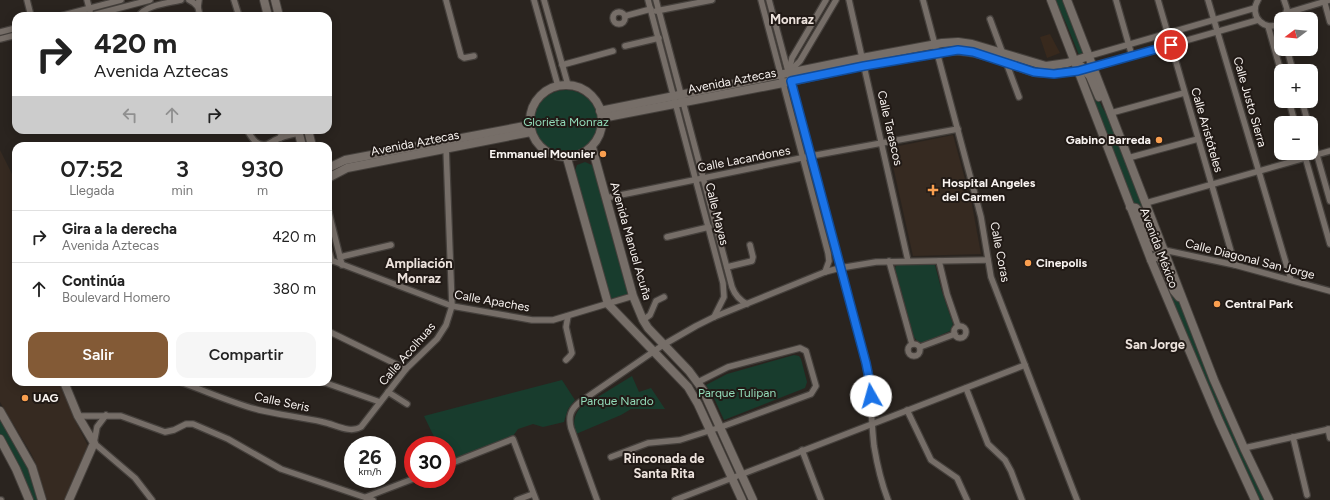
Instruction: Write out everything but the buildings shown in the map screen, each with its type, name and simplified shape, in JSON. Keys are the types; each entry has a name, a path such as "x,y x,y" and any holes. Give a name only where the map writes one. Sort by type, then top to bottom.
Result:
{"street":[{"path":"27,0 30,12"},
{"path":"87,0 90,12"},
{"path":"75,12 121,0"},
{"path":"105,12 149,0"},
{"path":"141,12 147,8 181,0"},
{"path":"189,0 198,7"},
{"path":"199,0 199,12"},
{"path":"234,0 238,12"},
{"path":"264,0 267,12"},
{"path":"275,0 278,12"},
{"path":"446,0 461,56 464,58 474,56"},
{"path":"534,0 558,86"},
{"path":"544,0 568,85"},
{"name":"Calle Mayas","path":"648,0 704,178 734,292 747,304"},
{"name":"Calle Mayas","path":"656,0 696,180 724,291 722,304 714,317"},
{"path":"625,16 651,10 659,11 712,0"},
{"path":"761,0 785,73"},
{"path":"769,0 803,158 828,253 828,261 825,272"},
{"path":"785,73 792,58 826,0"},
{"path":"785,73 796,66 800,61 836,0"},
{"name":"Calle Tarascos","path":"849,0 908,261"},
{"name":"Calle Coras","path":"923,0 981,217 991,277 1077,500"},
{"name":"Avenida México","path":"1052,0 1077,60 1085,69 1111,113 1214,380 1269,500"},
{"name":"Avenida México","path":"1067,0 1088,56 1085,69 1130,207 1219,421 1255,500"},
{"path":"1116,0 1132,56"},
{"name":"Calle Aristóteles","path":"1158,0 1235,265"},
{"name":"Calle Justo Sierra","path":"1208,0 1291,280"},
{"path":"1258,0 1255,8 1256,17 1268,26 1274,25"},
{"path":"1284,0 1287,12"},
{"path":"1290,12 1326,1 1330,22"},
{"path":"1088,56 1255,8"},
{"path":"990,19 1019,98"},
{"path":"1077,60 1085,69 1258,20"},
{"path":"1268,26 1279,64"},
{"path":"0,32 12,29"},
{"path":"0,39 12,36"},
{"path":"625,46 659,38"},
{"name":"Avenida Aztecas","path":"678,99 785,73 863,62 936,48 950,42 965,43 1046,66 1058,65 1088,56"},
{"name":"Avenida Aztecas","path":"936,48 966,51 1042,73 1054,74 1085,69"},
{"path":"562,65 613,51"},
{"name":"Avenida Aztecas","path":"601,114 678,99 787,82 863,62"},
{"path":"787,82 811,156 867,370 870,383 874,445 878,468 888,500"},
{"path":"568,85 585,91 594,100 601,114 601,131 592,147 578,156 567,158 554,156 548,153 538,144 530,128 531,112 536,100 546,91 558,86 568,85"},
{"path":"1111,113 1184,92"},
{"name":"Avenida Aztecas","path":"332,176 347,168 445,145 530,128"},
{"name":"Calle Lacandones","path":"606,198 811,156 958,129"},
{"path":"249,134 256,142"},
{"path":"271,142 281,134"},
{"path":"1128,158 1198,139"},
{"name":"Avenida Aztecas","path":"332,166 345,160 445,145"},
{"name":"Calle Acolhuas","path":"358,429 406,369 437,339 446,325 452,306 445,145"},
{"name":"Avenida Manuel Acuña","path":"592,147 633,296 643,320 651,332 698,382 708,399 753,500"},
{"path":"1318,154 1330,150"},
{"path":"567,158 608,304 688,387 698,404 742,500"},
{"path":"1318,158 1330,201"},
{"path":"1146,203 1258,171 1290,160"},
{"path":"1306,160 1327,226 1330,244"},
{"path":"332,161 337,163"},
{"path":"1130,207 1139,211 1153,247 1164,250"},
{"path":"332,225 342,265"},
{"path":"667,237 709,227"},
{"path":"340,257 391,245"},
{"path":"727,267 752,261 753,257 750,246"},
{"name":"Calle Diagonal San Jorge","path":"1164,250 1235,265 1330,291"},
{"path":"1151,260 1156,256 1161,260 1174,291 1186,306"},
{"path":"597,500 571,428 570,416 572,411 580,402 663,345 714,317 825,272 840,268 889,261 988,260"},
{"name":"Calle Apaches","path":"332,261 452,306 532,320 549,320 568,316 633,296"},
{"path":"889,261 912,344"},
{"path":"938,261 946,294 958,326"},
{"path":"643,320 650,315 656,301 664,297"},
{"path":"566,360 572,353 566,327 568,316"},
{"path":"954,334 954,329 958,326"},
{"path":"954,334 958,338 961,338 964,337 966,333 963,326 958,326"},
{"path":"332,333 406,369"},
{"path":"920,347 954,334"},
{"path":"912,344 908,348 909,354 912,356 918,355 920,347"},
{"path":"912,344 917,344 920,347"},
{"path":"611,457 648,443 680,440 721,427 812,394 816,386 806,351 803,348 736,364 720,370 698,382"},
{"path":"675,500 1025,365"},
{"path":"332,385 380,402"},
{"path":"66,386 78,416 94,443 135,478 152,500"},
{"name":"Calle Seris","path":"191,386 256,409 281,415 321,421 349,429 358,429"},
{"path":"966,388 988,444 1005,460 1011,471 1022,500"},
{"path":"388,392 406,404"},
{"path":"907,410 931,460 957,478 967,500"},
{"path":"0,411 32,467 42,500"},
{"path":"69,500 94,443 97,427 106,415"},
{"path":"78,416 121,416 165,432 174,430 186,424 193,424 228,439 281,469 373,500"},
{"path":"1244,448 1329,429 1330,438"},
{"path":"1293,437 1307,495"},
{"path":"0,439 16,469 29,500"},
{"path":"456,461 513,439 536,500"},
{"path":"802,450 821,500"},
{"path":"356,500 363,496 404,482"},
{"path":"517,500 533,494"}],"shaded area":[{"path":"1050,34 1060,53 1047,58 1040,37"},
{"name":"Hospital Angeles del Carmen","path":"953,135 972,205 981,254 913,256 889,148"},
{"path":"0,150 12,174 12,386 62,386 74,418 88,446 64,500 47,500 32,455 0,402"}],"green space":[{"path":"1055,0 1064,0 1086,52 1079,55"},
{"path":"1089,77 1108,117 1159,245 1156,247 1134,206 1086,79"},
{"name":"Glorieta Monraz","path":"566,90 584,95 589,99 593,104 598,122 593,140 589,145 584,149 566,154 548,149 543,145 539,140 534,122 539,104 543,99 548,95"},
{"path":"585,162 595,168 629,294 609,300 574,173 577,165"},
{"path":"898,265 935,265 953,324 950,331 925,342 918,342 914,337 895,268"},
{"path":"1163,286 1171,287 1185,307 1268,500 1258,500"},
{"name":"Parque Tulipan","path":"794,355 799,356 801,359 807,382 805,388 724,420 706,385 727,374"},
{"name":"Parque Nardo","path":"632,376 639,392 651,388 665,409 631,409 621,415 576,434 574,421 580,408"},
{"path":"562,380 575,400 568,409 564,422 543,427 533,424 518,429 513,436 456,458 456,436 434,436 424,416"},
{"path":"0,416 26,460 39,500 31,500 0,435"}],"place":[{"name":"Gabino Barreda","path":"1159,140"},
{"name":"Emmanuel Mounier","path":"603,154"},
{"name":"Hospital Angeles del Carmen","path":"933,190"},
{"name":"Cinepolis","path":"1028,263"},
{"name":"Central Park","path":"1217,304"},
{"name":"UAG","path":"25,398"}],"district":[{"name":"Monraz","path":"792,19"},
{"name":"Ampliación Monraz","path":"419,270"},
{"name":"San Jorge","path":"1155,344"},
{"name":"Rinconada de Santa Rita","path":"664,466"}],"route":[{"path":"871,396 866,363 791,81 950,50 973,52 1034,72 1054,74 1078,71 1171,45"}]}
